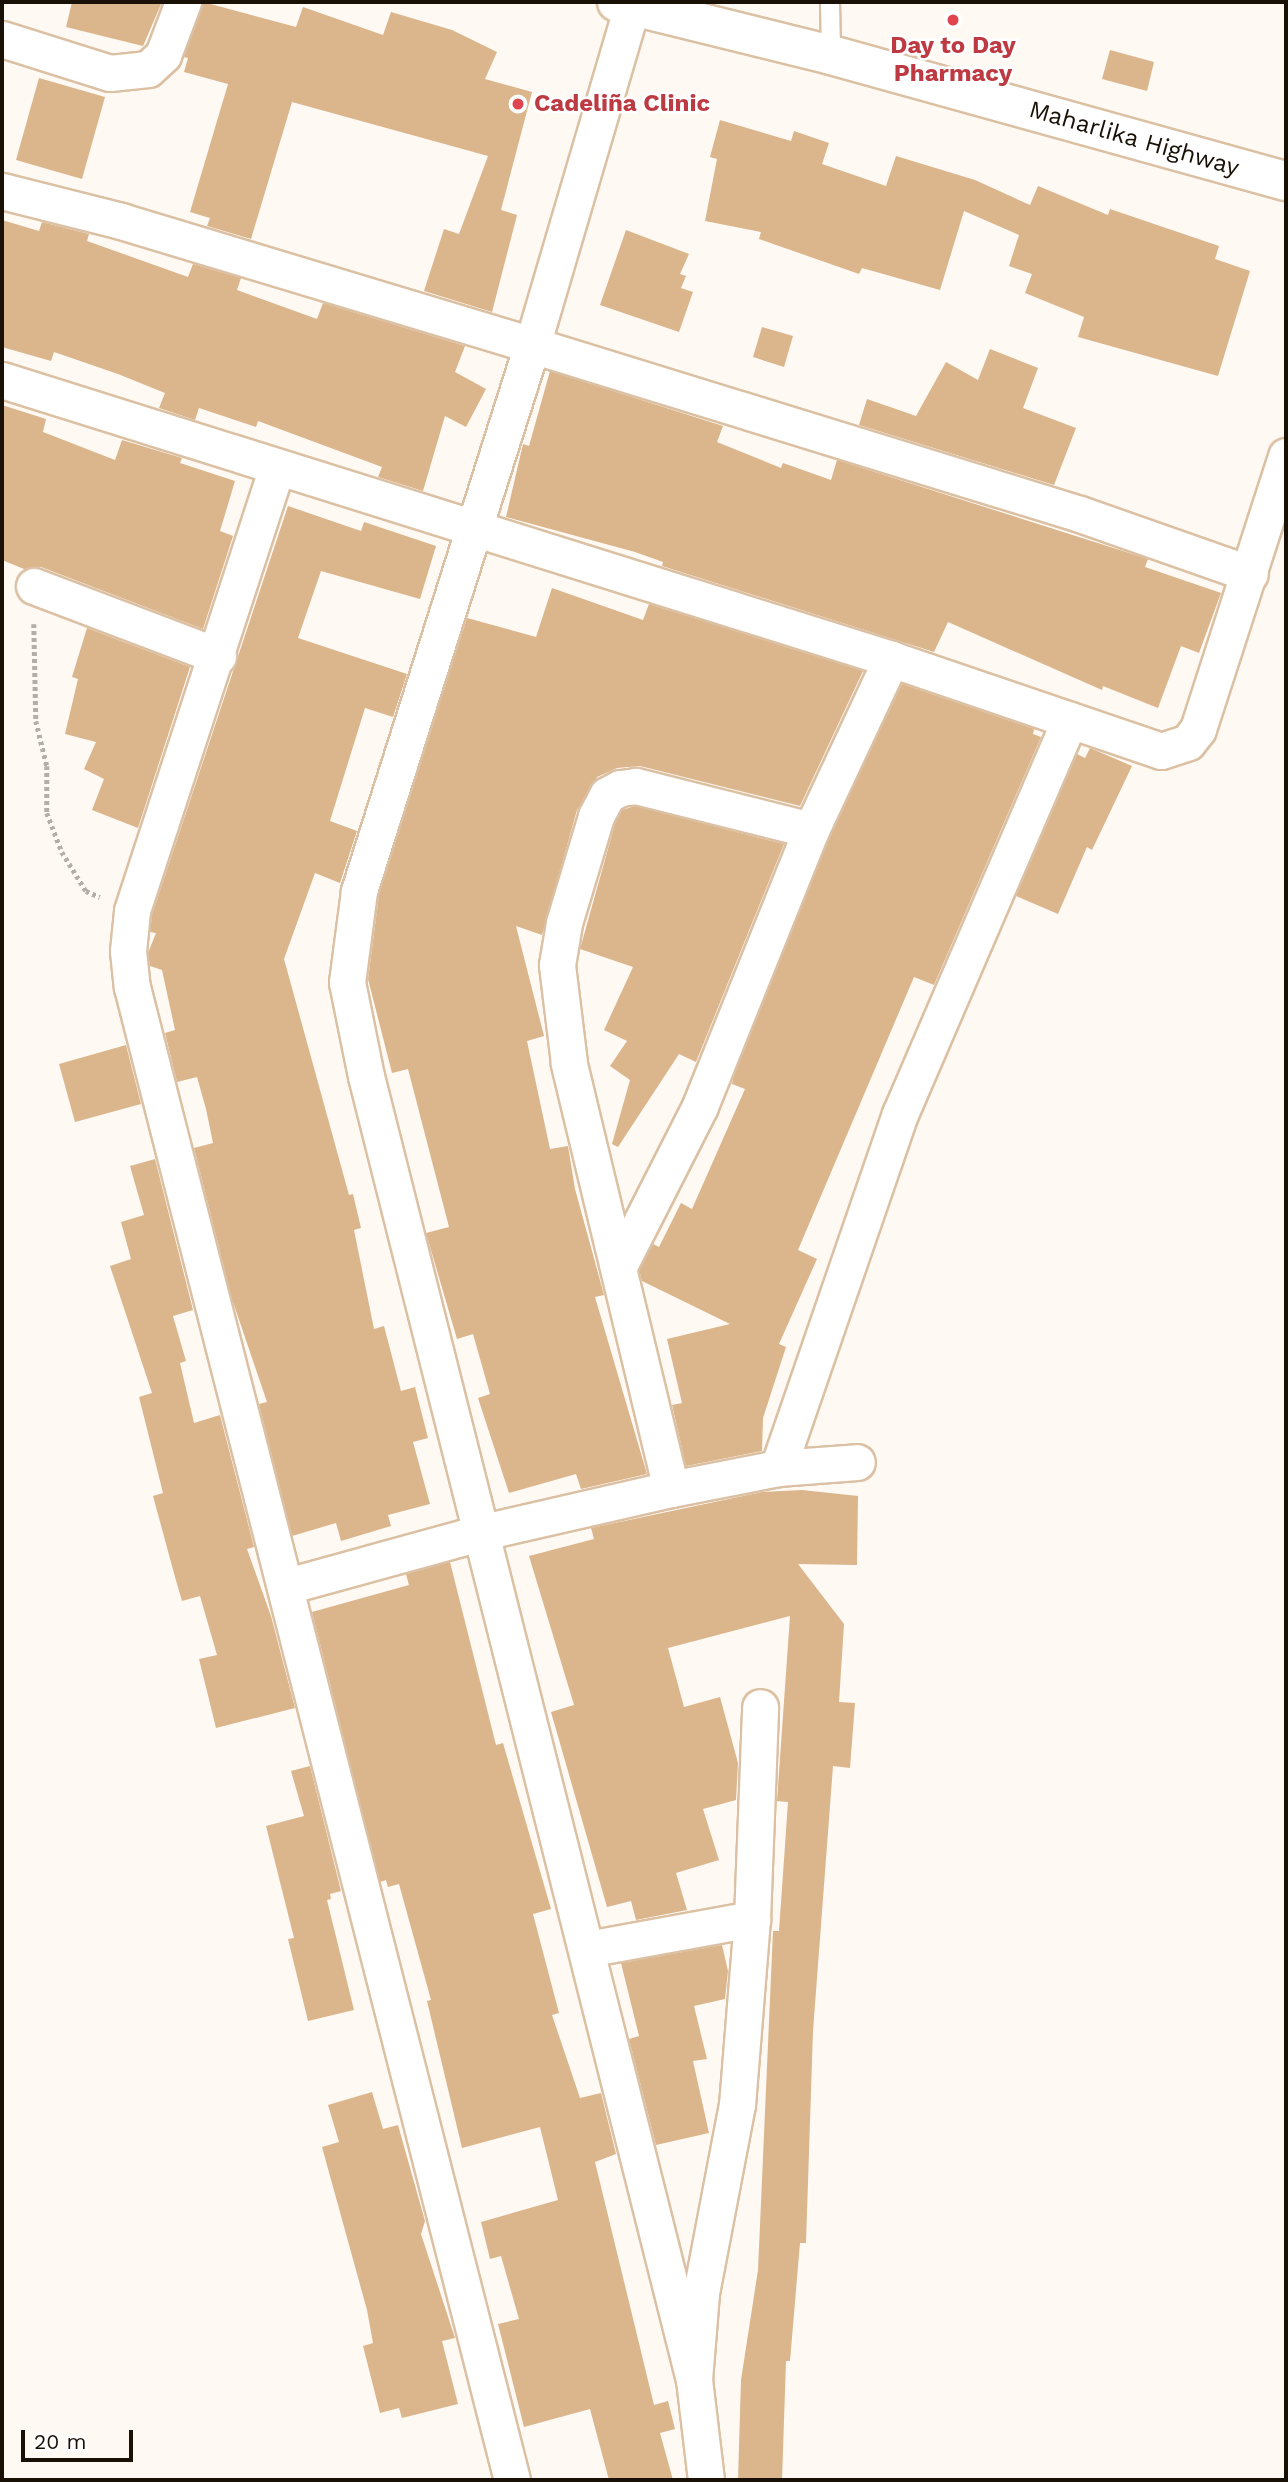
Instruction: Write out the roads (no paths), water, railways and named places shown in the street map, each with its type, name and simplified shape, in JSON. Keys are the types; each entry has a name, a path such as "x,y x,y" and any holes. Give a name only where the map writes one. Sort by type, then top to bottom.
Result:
{"main road":[{"name":"Maharlika Highway","path":"624,4 831,55 1286,181"}],"street":[{"path":"2,39 110,73 148,69 163,55 183,2"},
{"path":"624,4 532,345 359,891 347,982 366,1076 483,1532 694,2381 706,2480"},
{"path":"2,191 121,221 532,345 1080,514 1250,574"},
{"path":"2,380 385,503 474,526 891,659 1161,751 1188,742 1202,718 1286,456"},
{"path":"277,467 218,656 132,911 128,951 142,1038 287,1586 512,2480"},
{"path":"34,586 218,656"},
{"path":"620,1264 700,1106 811,830 891,659"},
{"path":"778,1468 900,1114 1070,720"},
{"path":"671,1489 559,1005 557,965 564,923 596,816 607,795 636,786 811,830"},
{"path":"287,1586 483,1532 671,1489 778,1468 857,1462"},
{"path":"694,2381 701,2293 737,2105 752,1919 760,1707"},
{"path":"587,1949 752,1919"}],"lane":[{"path":"830,2 831,55"}],"place":[{"name":"Day to Day Pharmacy","path":"953,20"},
{"name":"Cadeliña Clinic","path":"518,104"}]}
